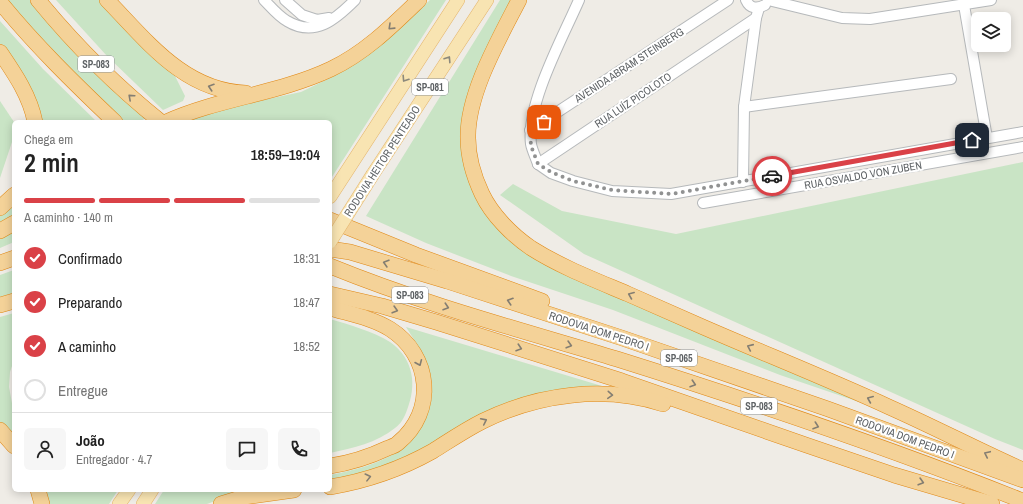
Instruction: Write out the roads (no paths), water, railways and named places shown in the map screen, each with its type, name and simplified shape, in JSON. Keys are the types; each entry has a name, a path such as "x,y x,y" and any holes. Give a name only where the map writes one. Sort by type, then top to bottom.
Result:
{"highway":[{"name":"SP-083","path":"38,0 108,76 159,120"},
{"path":"107,0 161,55 175,68 188,77 202,84 229,91 244,93 263,92"},
{"path":"171,120 201,108 288,86 312,77 350,59 386,32 419,0"},
{"path":"519,0 487,66 477,91 470,116 468,137 470,157 474,174 482,195 495,214 510,231 554,262 586,277 888,407 1023,470"},
{"name":"SP-083","path":"0,2 44,52 113,120"},
{"path":"0,52 21,85 30,103 34,120"},
{"path":"0,208 12,196"},
{"name":"SP-083","path":"332,221 416,255 629,332 828,409"},
{"path":"0,231 12,224"},
{"name":"RODOVIA DOM PEDRO I","path":"332,249 350,252 448,281 622,338 828,409 1023,480"},
{"path":"0,263 12,259"},
{"name":"SP-083","path":"332,267 354,276 491,322 616,359 906,456 1023,501"},
{"path":"332,294 382,306 614,378 894,474 992,504"},
{"path":"0,305 12,302"},
{"path":"332,309 370,320 390,330 403,340 414,351 421,366 424,380 423,398 419,416 398,444 351,463 332,466"},
{"path":"332,486 386,473 409,463 482,421 506,411 535,401 559,396 588,394 622,396 653,401 820,457 894,474"},
{"path":"0,430 12,444"},
{"path":"39,492 42,504"},
{"path":"221,504 244,497 280,492"}],"main road":[{"name":"SP-081","path":"332,194 458,0"},
{"name":"RODOVIA HEITOR PENTEADO","path":"332,239 487,0"},
{"path":"119,504 128,492"},
{"path":"143,504 151,492"}],"street":[{"path":"264,0 287,21 299,26 313,28 324,25 339,16 355,0"},
{"path":"538,164 531,146 530,130 537,102 546,76 580,0"},
{"name":"AVENIDA ABRAM STEINBERG","path":"530,130 728,0"},
{"path":"743,182 744,107 758,13 748,4 746,0"},
{"path":"768,0 842,18 870,19 991,0"},
{"name":"RUA LUÍZ PICOLOTO","path":"538,164 758,13 768,0"},
{"path":"286,2 302,15 317,20 339,16"},
{"path":"964,5 987,138"},
{"path":"744,107 951,79"},
{"name":"RUA OSVALDO VON ZUBEN","path":"538,164 551,172 573,181 612,190 671,194 1023,132"},
{"name":"RUA OSVALDO VON ZUBEN","path":"703,203 1023,147"}]}
